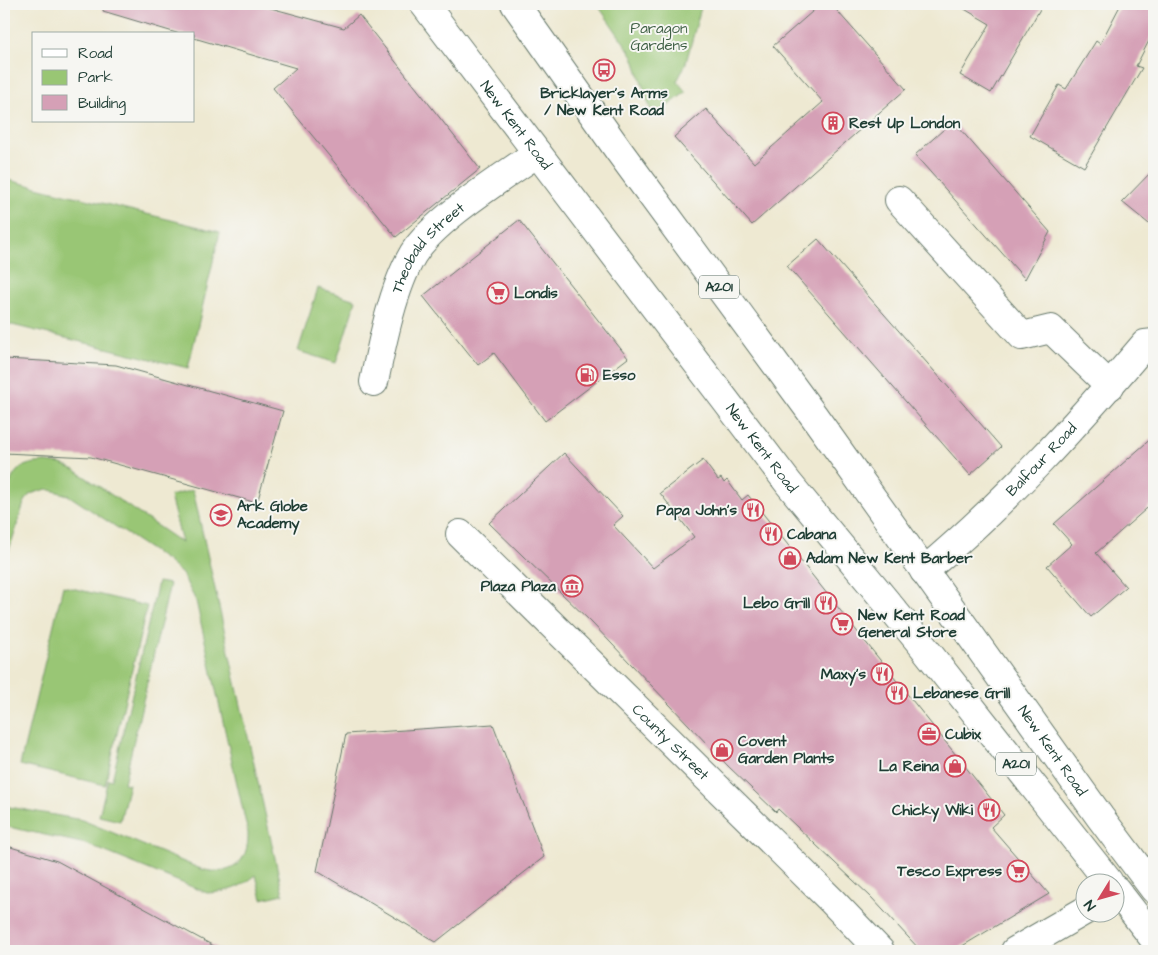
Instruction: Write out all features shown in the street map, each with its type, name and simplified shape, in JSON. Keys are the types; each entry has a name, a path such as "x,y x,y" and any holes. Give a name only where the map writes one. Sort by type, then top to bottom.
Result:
{"main road":[{"name":"New Kent Road","path":"424,4 795,491 922,645 1101,872"},
{"name":"New Kent Road","path":"514,4 1154,889"},
{"name":"Theobald Street","path":"374,382 399,284 414,253 440,224 537,153"},
{"path":"899,200 1022,336 1051,329 1110,386"},
{"name":"Balfour Road","path":"924,571 1015,486 1110,386 1145,344 1154,343"},
{"name":"County Street","path":"460,534 832,901 880,951"},
{"name":"New Kent Road","path":"1126,904 1154,939"},
{"path":"1014,951 1076,916"}],"green space":[{"name":"Paragon Gardens","path":"597,4 702,4 685,66 677,81 686,92 653,117 633,56"},
{"path":"4,179 220,232 188,368 4,323"},
{"path":"318,288 356,300 336,363 298,351"},
{"path":"46,462 61,464 75,470 182,543 170,496 193,490 283,894 262,899 256,875 245,883 233,888 221,892 207,893 86,844 4,826 4,806 82,820 201,869 211,871 221,871 236,866 245,853 247,844 248,833 196,601 182,574 166,560 68,495 47,489 30,494 24,503 4,566 5,503 12,479 17,471 24,466"},
{"path":"158,582 170,584 124,783 129,784 120,821 99,816 108,779 112,780"},
{"path":"63,586 147,606 105,785 20,765"}],"building":[{"path":"104,4 256,4 344,28 359,15 480,169 396,237 273,88 296,68 195,38 195,32 173,32 103,11"},
{"name":"Rest Up London","path":"821,4 831,4 906,89 752,225 674,137 706,109 754,163 823,102 773,46"},
{"path":"956,4 1043,4 991,93 960,75 990,24"},
{"path":"1121,4 1144,4 1154,9 1154,31 1136,66 1142,68 1084,167 1030,136 1059,85 1066,89 1096,41 1100,44"},
{"path":"953,121 1050,232 1025,279 915,155"},
{"path":"1154,169 1154,228 1122,202"},
{"path":"519,220 628,358 545,421 494,353 478,365 423,296"},
{"path":"818,239 1001,447 970,475 787,266"},
{"path":"4,359 116,365 283,411 257,503 91,457 4,453"},
{"path":"1154,436 1154,502 1096,553 1126,587 1091,617 1047,566 1072,544 1054,524"},
{"path":"564,453 623,516 613,525 653,568 694,537 660,493 703,460 718,480 721,478 724,483 727,480 742,500 748,495 1004,815 991,827 1049,894 954,951 921,951 871,897 778,809 776,812 728,766 592,623 489,523"},
{"path":"493,724 544,857 436,942 317,871 346,734"},
{"path":"4,845 57,861 223,951 4,951"}],"place":[{"name":"Bricklayer's Arms / New Kent Road","path":"604,70"},
{"name":"Rest Up London","path":"833,123"},
{"name":"Londis","path":"498,293"},
{"name":"Esso","path":"587,375"},
{"name":"Papa John's","path":"753,510"},
{"name":"Ark Globe Academy","path":"221,515"},
{"name":"Cabana","path":"771,534"},
{"name":"Adam New Kent Barber","path":"790,558"},
{"name":"Plaza Plaza","path":"572,586"},
{"name":"Lebo Grill","path":"826,603"},
{"name":"New Kent Road General Store","path":"842,624"},
{"name":"Maxy's","path":"882,674"},
{"name":"Lebanese Grill","path":"897,693"},
{"name":"Cubix","path":"929,734"},
{"name":"Covent Garden Plants","path":"722,750"},
{"name":"La Reina","path":"955,766"},
{"name":"Chicky Wiki","path":"989,810"},
{"name":"Tesco Express","path":"1018,871"}]}
